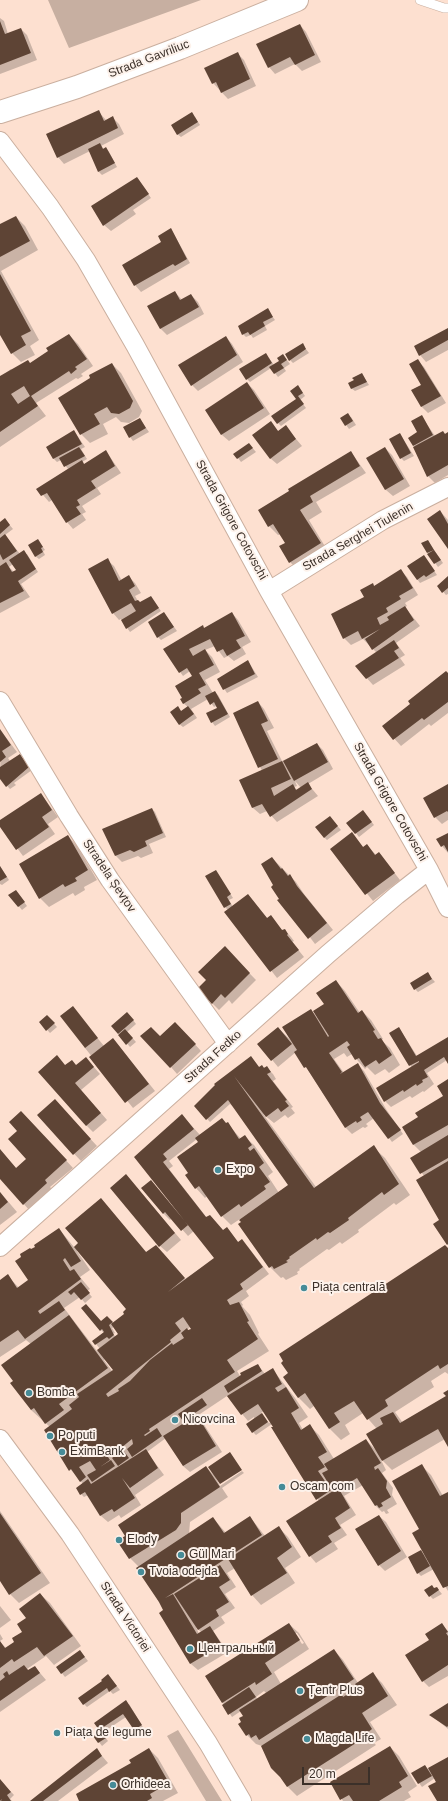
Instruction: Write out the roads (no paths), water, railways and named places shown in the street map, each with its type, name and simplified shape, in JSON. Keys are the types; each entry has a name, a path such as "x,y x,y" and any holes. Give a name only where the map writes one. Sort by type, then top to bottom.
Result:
{"street":[{"name":"Strada Gavriliuc","path":"0,112 76,87 180,48 297,0"},
{"name":"Strada Grigore Cotovschi","path":"0,142 50,206 86,260 135,345 269,591 429,870 448,908"},
{"name":"Strada Serghei Tiulenin","path":"269,591 383,520 448,487"},
{"name":"Stradela Șevțov","path":"0,701 69,816 106,874 228,1044"},
{"name":"Strada Fedko","path":"0,1247 333,949 397,894 429,870"},
{"name":"Strada Victoriei","path":"0,1439 70,1534 208,1743 242,1801"}],"lane":[{"path":"420,0 448,8"}],"place":[{"name":"Expo","path":"218,1170"},
{"name":"Piața centrală","path":"304,1288"},
{"name":"Bomba","path":"29,1393"},
{"name":"Nicovcina","path":"175,1420"},
{"name":"Po puti","path":"50,1436"},
{"name":"EximBank","path":"62,1452"},
{"name":"Oscam com","path":"282,1487"},
{"name":"Elody","path":"119,1540"},
{"name":"Gül Mari","path":"181,1555"},
{"name":"Tvoia odejda","path":"141,1572"},
{"name":"Центральный","path":"190,1649"},
{"name":"Țentr Plus","path":"300,1691"},
{"name":"Piața de legume","path":"57,1733"},
{"name":"Magda Life","path":"307,1739"},
{"name":"Orhideea","path":"113,1785"}]}
